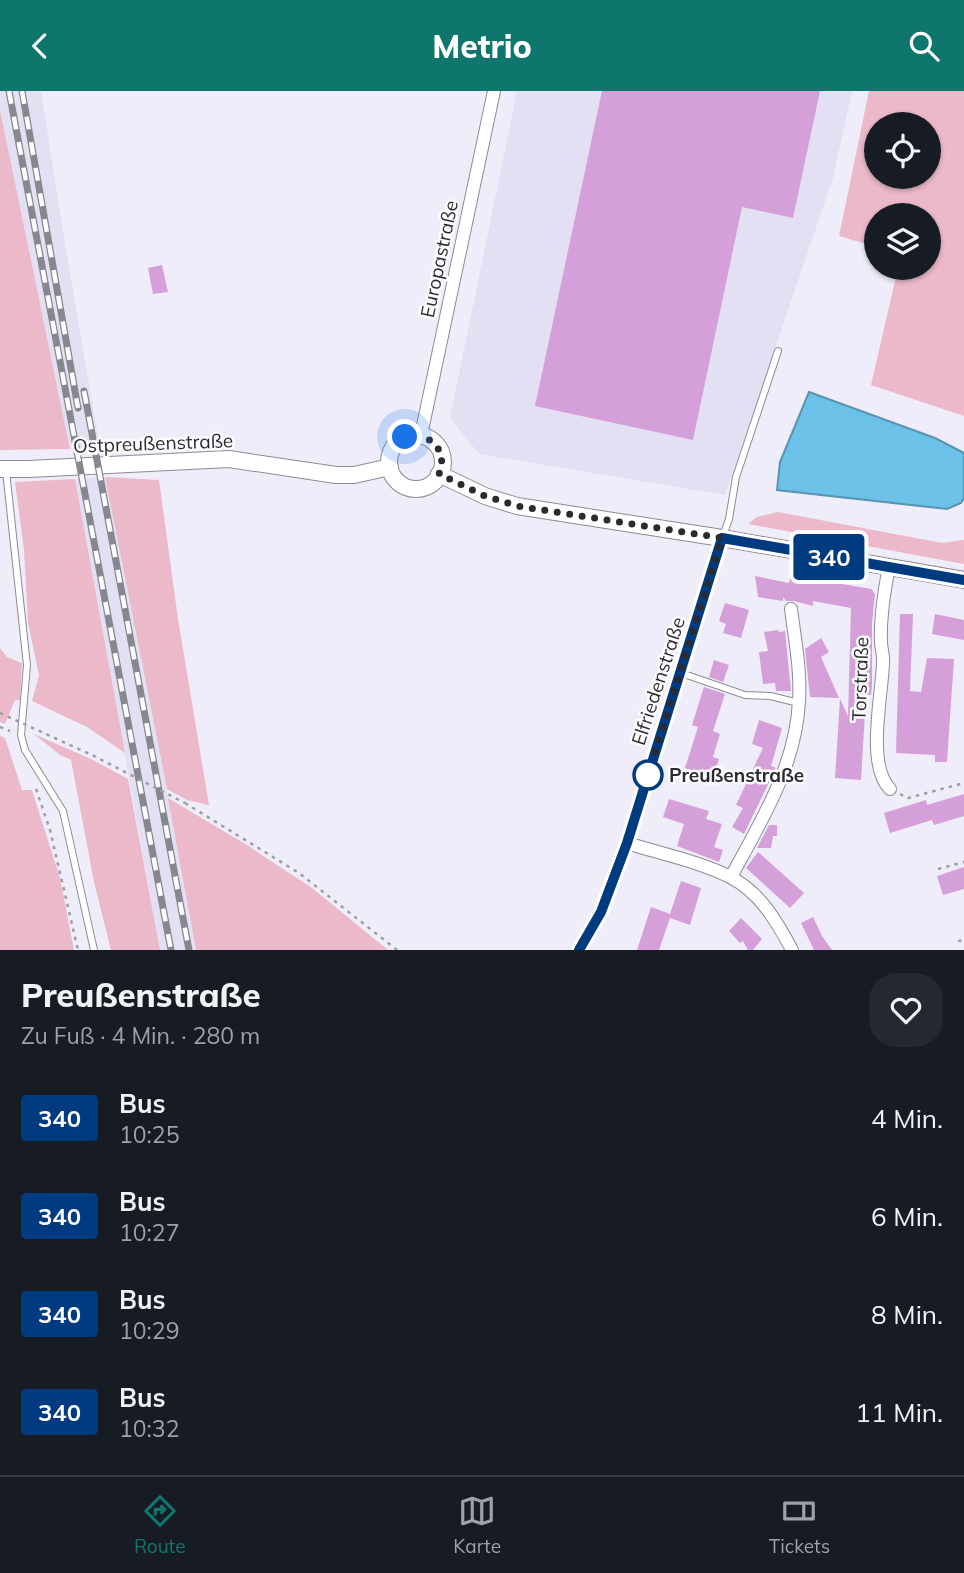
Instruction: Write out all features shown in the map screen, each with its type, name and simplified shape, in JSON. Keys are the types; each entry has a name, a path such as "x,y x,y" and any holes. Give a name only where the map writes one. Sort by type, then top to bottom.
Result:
{"street":[{"name":"Europastraße","path":"421,435 494,91"},
{"path":"421,435 438,447 443,461 433,482 426,487 409,488 395,479 390,467 390,455 398,442 405,437 421,435"},
{"name":"Ostpreußenstraße","path":"3,469 229,459 336,475 354,475 390,467"},
{"path":"439,474 485,496 517,506 964,580"},
{"name":"Elfriedenstraße","path":"579,950 601,912 627,843 722,538"},
{"name":"Torstraße","path":"889,567 883,594 881,644 884,658 877,720 880,773 883,782 890,789"},
{"path":"731,877 782,779 792,746 799,703 799,661 790,609"},
{"path":"627,843 731,877 769,911 792,950"}],"lane":[{"path":"722,538 729,519 736,477 778,351"},
{"path":"3,469 27,665 21,736 25,750 63,811 94,950"},
{"path":"681,673 745,695 799,703"}],"path":[{"path":"0,713 94,756 185,803 299,873 397,950"},
{"path":"42,776 36,791 50,830 78,950"},
{"path":"890,789 908,798 964,783"},
{"path":"938,869 964,862"},
{"path":"958,941 964,940"}],"shaded area":[{"path":"0,91 41,91 100,448 70,449 0,110"},
{"path":"517,91 852,91 833,178 725,495 479,454 450,418"},
{"path":"869,91 964,91 964,416 871,385 895,280 941,280 941,203 864,203 864,243 839,236 864,115 864,189 941,189 941,112 865,112"},
{"path":"0,110 70,449 0,450"},
{"path":"105,477 196,950 160,950 75,479"},
{"path":"105,477 159,480 178,619 209,805 187,800 167,789"},
{"path":"75,479 125,753 87,727 32,701 39,675 28,623 24,550 15,482"},
{"path":"778,512 942,543 964,540 964,564 748,524 757,517"},
{"path":"0,648 7,657 22,663 20,700 15,700 5,724 0,722"},
{"path":"34,734 128,779 160,950 111,950 94,882 71,760 60,755"},
{"path":"0,736 5,738 22,790 32,790 60,878 74,950 0,950"},
{"path":"168,798 312,888 388,950 196,950"}],"water":[{"path":"809,392 935,438 964,453 964,498 961,503 947,509 777,490 780,462"}],"building":[{"path":"602,91 820,91 793,218 742,207 693,440 535,406"},
{"path":"162,265 168,292 153,294 148,268"},
{"path":"791,575 871,589 875,594 872,687 871,695 866,695 861,780 835,778 840,699 848,716 851,608 813,601 813,606 786,601 783,597 783,601 758,597 755,576 789,583"},
{"path":"725,603 749,610 741,638 723,633 726,624 719,621"},
{"path":"900,614 913,614 910,691 921,692 927,658 954,659 947,762 935,762 935,755 896,753"},
{"path":"935,614 964,620 964,640 932,634"},
{"path":"785,631 791,691 776,691 775,683 763,684 759,652 768,651 764,632"},
{"path":"821,638 829,652 821,657 839,698 810,697 805,649"},
{"path":"714,660 729,665 723,682 709,677"},
{"path":"704,687 725,694 713,731 720,734 713,757 719,759 713,778 685,768 698,727 692,725"},
{"path":"759,720 782,728 771,766 776,768 744,834 732,827 743,808 736,805 763,748 752,744"},
{"path":"964,794 964,816 934,825 932,820 890,833 884,813 926,800 927,805"},
{"path":"669,799 709,811 706,819 722,824 714,847 723,850 719,862 677,846 684,824 663,817"},
{"path":"769,825 777,825 777,836 773,836 771,848 757,848"},
{"path":"758,852 804,893 790,908 746,868"},
{"path":"964,867 964,889 943,895 937,876"},
{"path":"681,881 701,888 690,925 670,918 659,950 637,950 651,907 670,914"},
{"path":"813,917 832,950 814,950 801,923"},
{"path":"741,918 762,939 753,950 748,950 743,941 740,943 729,931"}],"railway":[{"path":"9,91 171,950"},
{"path":"22,91 78,408"},
{"path":"84,391 189,950"}],"bus line":[{"name":"340","path":"579,950 601,912 627,843 722,538 964,580"}],"place":[{"name":"Preußenstraße","path":"648,775"}],"route":[{"path":"405,437 421,435 434,442 442,454 442,469 439,474 495,500 517,506 722,538 648,775"}]}
